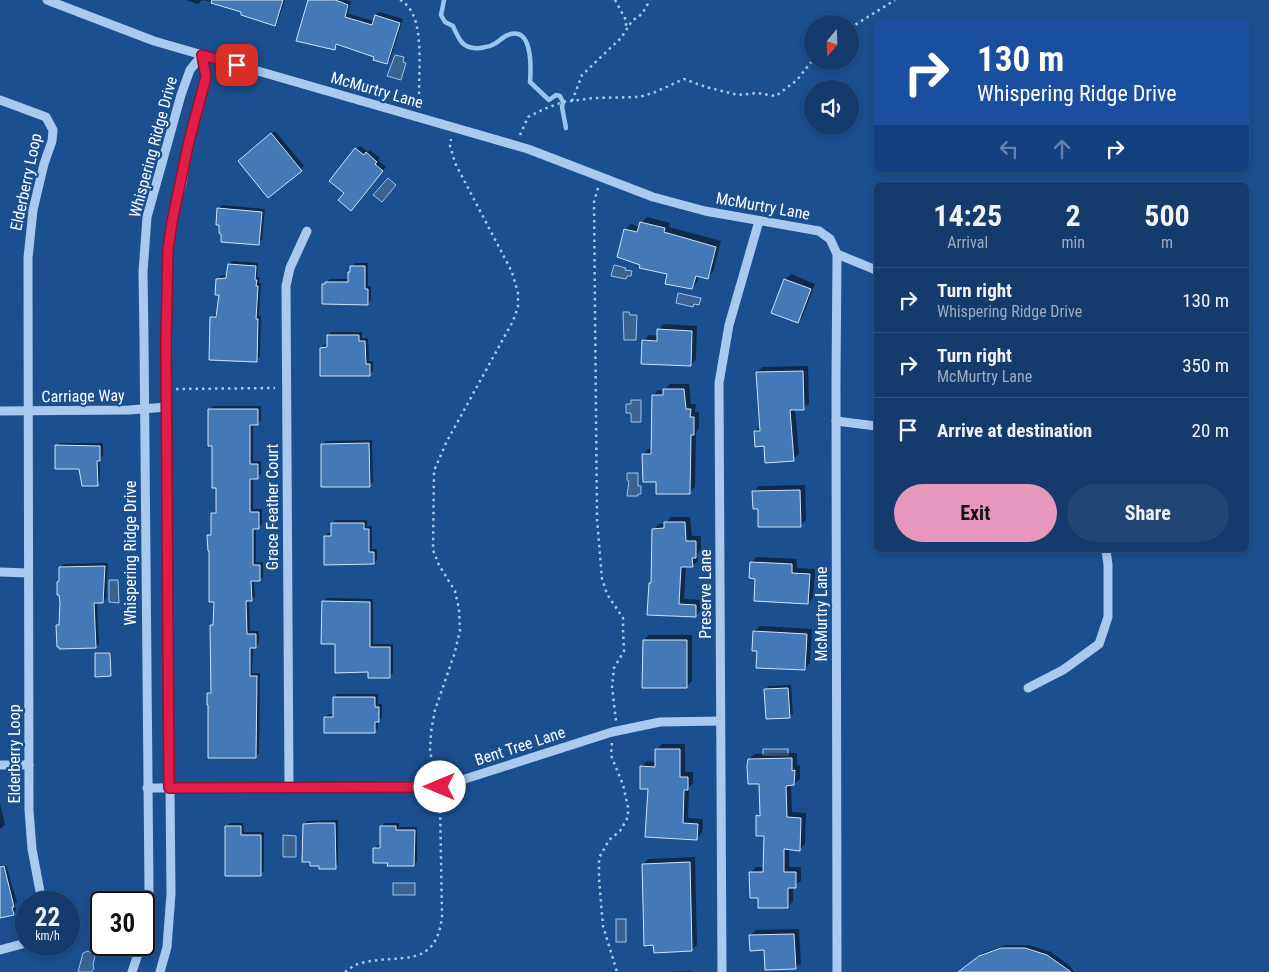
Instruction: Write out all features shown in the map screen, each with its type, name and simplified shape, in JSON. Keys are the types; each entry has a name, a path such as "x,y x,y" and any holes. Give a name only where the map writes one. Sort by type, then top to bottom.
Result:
{"street":[{"name":"McMurtry Lane","path":"47,0 145,38 515,145 653,197 705,211 819,231 830,239 838,254 836,421 837,972"},
{"name":"Whispering Ridge Drive","path":"160,972 167,947 170,894 168,249 189,141 206,77 202,55"},
{"name":"Whispering Ridge Drive","path":"149,891 143,272 147,217 181,95 190,70 202,55"},
{"name":"Elderberry Loop","path":"0,100 46,117 53,130 52,141 44,164 33,210 28,258 29,765 32,849 40,891"},
{"name":"Preserve Lane","path":"722,972 719,383 729,325 759,221"},
{"name":"Grace Feather Court","path":"289,787 286,286 290,268 307,231"},
{"path":"838,254 874,269"},
{"name":"Carriage Way","path":"0,411 129,410 167,407"},
{"path":"836,421 874,426"},
{"path":"1028,688 1063,670 1099,644 1108,617 1106,552"},
{"path":"0,572 28,573"},
{"name":"Bent Tree Lane","path":"147,788 440,787 612,732 660,722 720,722"},
{"path":"0,765 29,765"},
{"path":"0,950 15,946"},
{"path":"132,972 137,956"}],"path":[{"path":"400,0 406,3 412,12 417,26 421,118"},
{"path":"615,0 626,20 626,30"},
{"path":"572,101 582,75 604,55 632,21 642,14 650,0"},
{"path":"859,22 895,0"},
{"path":"515,145 528,118 549,107 564,102 594,98 639,97 654,93 684,79 738,95 757,93 776,96 797,80 805,70"},
{"path":"345,972 356,964 416,960 430,951 440,934 442,917 440,787 430,752 431,732 460,631 459,609 455,591 439,565 433,550 434,471 446,442 514,321 518,307 518,294 512,272 455,163 450,146 452,128"},
{"path":"601,177 594,202 597,519 602,579 607,594 623,618 624,651 614,668 612,687 617,718 612,732 611,755 623,785 628,807 628,817 620,831 609,840 599,858 598,879 603,926 616,972"},
{"path":"167,389 287,388"}],"water":[{"path":"395,55 404,57 403,62 406,63 401,80 387,76"},
{"path":"388,178 396,185 382,202 373,195"},
{"path":"614,265 632,271 631,276 627,276 626,279 611,276"},
{"path":"678,293 701,298 699,305 694,304 693,307 676,303"},
{"path":"623,312 637,315 636,340 624,340"},
{"path":"631,400 641,400 641,422 631,422 631,413 626,413 626,404 631,404"},
{"path":"627,473 638,473 638,486 641,486 641,494 638,494 638,496 627,496 629,481 627,480"},
{"path":"109,580 118,580 119,603 109,602"},
{"path":"763,749 788,749 788,755 763,755"},
{"path":"283,835 296,836 296,857 283,857"},
{"path":"393,883 415,883 415,895 393,895"},
{"path":"616,919 626,919 626,942 616,942"},
{"path":"88,951 90,956 95,956 94,969 91,972 78,972 83,953"}],"building":[{"path":"212,0 283,0 275,26 241,15 241,12 211,3"},
{"path":"308,0 335,0 341,2 348,5 345,17 372,25 375,15 400,23 387,64 373,60 374,57 336,44 335,50 296,41"},
{"path":"271,133 302,171 268,198 238,161"},
{"path":"355,148 364,155 366,152 377,162 375,164 383,171 351,211 338,200 344,193 329,181"},
{"path":"217,208 262,212 259,245 221,242 219,225 216,225"},
{"path":"640,222 665,228 664,232 716,247 708,279 696,276 692,289 665,284 667,274 639,268 640,265 617,257 624,229 637,232"},
{"path":"228,264 256,266 255,280 257,280 256,286 258,286 256,319 258,319 257,362 209,360 210,317 216,317 219,295 215,295 216,279 226,278"},
{"path":"350,266 365,266 365,289 368,289 368,305 322,304 322,284 325,284 325,282 348,282"},
{"path":"784,279 811,289 798,323 771,313"},
{"path":"657,329 692,331 691,366 641,364 642,340 657,341"},
{"path":"327,335 359,335 359,341 365,341 366,364 370,364 370,376 320,376 320,348 327,347"},
{"path":"803,371 804,410 790,410 794,461 765,463 764,446 755,447 754,431 760,431 756,372"},
{"path":"663,389 684,389 686,409 691,409 690,417 694,417 694,435 691,435 690,494 656,494 656,482 643,482 642,454 651,454 652,395 663,395"},
{"path":"208,409 258,409 258,425 250,425 250,464 258,464 258,479 250,479 250,512 259,512 259,529 253,529 253,565 260,565 260,581 251,581 252,601 246,601 247,634 256,634 256,648 250,648 250,676 257,676 256,758 208,758 207,693 211,693 210,625 213,625 214,602 209,602 209,551 207,535 211,535 211,513 216,513 216,488 212,488 212,446 208,446"},
{"path":"369,443 370,487 321,487 321,444"},
{"path":"55,445 100,446 100,461 97,461 98,486 82,486 79,469 55,469"},
{"path":"800,490 801,527 758,527 758,509 753,509 752,491"},
{"path":"664,522 685,522 686,541 696,541 696,558 692,558 693,567 681,567 679,604 696,605 696,617 647,615 649,583 651,583 652,529 664,528"},
{"path":"331,523 364,523 364,529 369,529 369,552 374,552 374,564 324,565 324,536 331,536"},
{"path":"750,562 792,564 792,573 810,574 808,604 754,601 755,579 749,578"},
{"path":"105,566 103,603 94,603 96,648 59,649 57,647 56,625 59,625 60,603 59,595 57,595 57,582 59,581 59,567"},
{"path":"322,601 370,602 370,647 390,647 390,678 368,678 368,672 335,673 335,644 321,644"},
{"path":"753,631 807,634 805,670 756,668 757,651 752,651"},
{"path":"643,640 687,640 687,688 642,688"},
{"path":"95,653 110,653 111,676 95,677"},
{"path":"788,688 790,718 766,719 764,689"},
{"path":"333,697 375,697 375,707 379,707 379,722 375,722 375,733 324,733 324,717 333,717"},
{"path":"655,749 680,749 680,777 688,777 688,790 684,790 683,823 698,824 697,840 645,837 648,789 640,789 640,766 655,767"},
{"path":"792,758 792,771 795,770 794,785 786,786 787,817 801,818 800,851 784,849 784,872 796,872 796,888 788,888 788,908 758,908 758,898 750,898 749,872 763,872 764,836 756,836 756,815 760,816 759,784 748,784 748,759"},
{"path":"335,823 336,869 319,869 319,866 310,866 310,862 302,862 303,824"},
{"path":"225,826 241,826 241,835 261,835 261,876 225,876"},
{"path":"380,826 396,826 396,830 415,830 414,866 387,866 388,863 373,863 373,848 380,848"},
{"path":"690,862 692,951 654,953 653,945 644,946 642,864"},
{"path":"4,866 14,907 12,907 14,915 0,918 0,867"},
{"path":"794,934 796,969 765,970 764,950 750,951 749,935"},
{"path":"1001,948 1025,948 1047,955 1071,972 958,972 979,956"}],"waterway":[{"path":"444,0 441,15 445,22 453,26 460,40 466,46 480,48 491,46 508,35 516,34 522,36 529,49 530,82 549,100 556,95 560,96 563,102 562,107 566,128"}],"route":[{"path":"237,65 202,55 206,77 189,141 168,249 166,343 169,788 440,787"}]}
